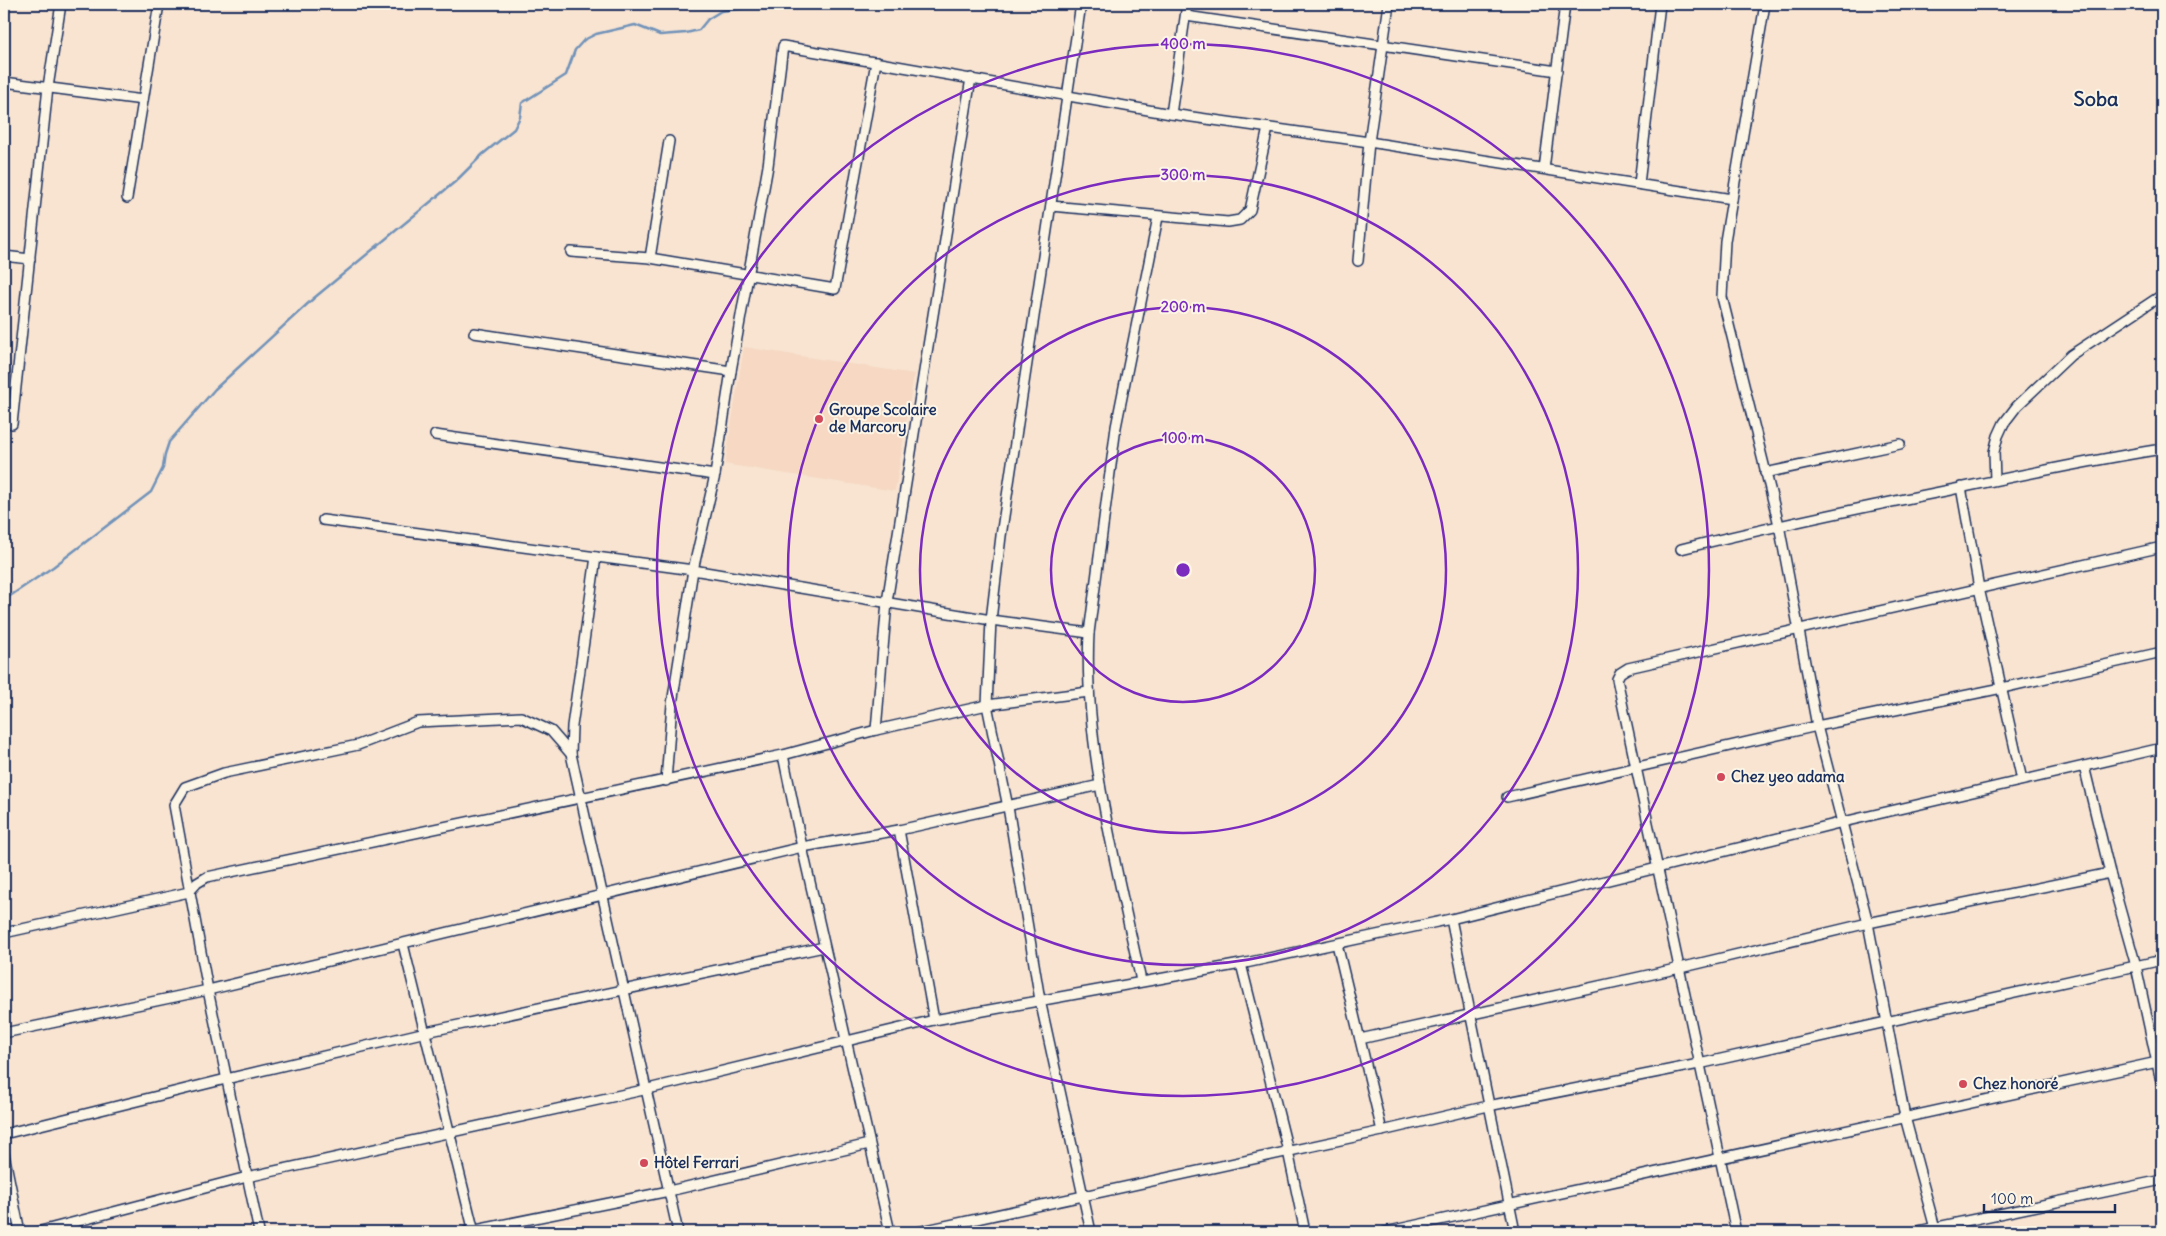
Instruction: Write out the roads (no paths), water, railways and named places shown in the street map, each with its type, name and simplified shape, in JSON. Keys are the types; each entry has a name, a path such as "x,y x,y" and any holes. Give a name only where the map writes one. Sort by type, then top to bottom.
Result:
{"street":[{"path":"12,424 48,87 61,4"},
{"path":"127,198 158,4"},
{"path":"1081,4 1001,536 991,620 987,705 1008,807 1040,1000 1091,1232"},
{"path":"1171,114 1187,4"},
{"path":"1358,261 1369,142 1389,4"},
{"path":"1544,169 1565,4"},
{"path":"1639,184 1660,4"},
{"path":"1764,4 1732,199 1726,242 1722,297 1778,525 1817,726 1868,923 1905,1117 1936,1230"},
{"path":"1186,16 1556,71"},
{"path":"666,781 672,704 693,570 715,475 731,371 768,166 783,46 1171,114 1369,142 1732,199"},
{"path":"571,252 650,258 748,276 835,288 876,62"},
{"path":"876,730 887,602 971,78"},
{"path":"4,82 143,100"},
{"path":"1051,206 1158,217 1228,222 1240,220 1250,210 1268,128"},
{"path":"650,258 669,141"},
{"path":"1141,981 1100,785 1089,692 1088,666 1089,634 1116,427 1158,217"},
{"path":"4,256 30,259"},
{"path":"1995,480 1994,452 1998,436 2004,423 2017,406 2070,355 2162,295"},
{"path":"474,333 731,371"},
{"path":"435,435 715,475"},
{"path":"1765,473 1900,444"},
{"path":"1681,549 1778,525 2105,458 2162,449"},
{"path":"1961,487 1979,588 2022,780"},
{"path":"323,520 693,570 991,620 1089,634"},
{"path":"1736,1232 1617,679 1620,673 1628,668 2162,547"},
{"path":"596,557 572,726 571,754 648,1089 678,1232"},
{"path":"1507,797 1817,726 2002,688 2162,652"},
{"path":"4,933 189,892 197,883 207,877 783,756 876,730 987,705 1089,692"},
{"path":"260,1232 208,990 174,805 185,787 224,773 358,745 418,722 520,717 551,731 571,754"},
{"path":"37,1232 247,1177 648,1089 846,1043 934,1020 1241,964 1451,919 1843,822 2162,748"},
{"path":"783,756 824,947 890,1232"},
{"path":"2084,766 2110,872 2136,966 2159,1061 2162,1086"},
{"path":"4,1033 208,990 602,894 802,848 1008,807 1100,785"},
{"path":"899,830 934,1020"},
{"path":"1360,1039 1680,968 1868,923 2110,872"},
{"path":"1451,919 1515,1232"},
{"path":"403,944 450,1132 471,1232 670,1191 869,1144"},
{"path":"1337,944 1382,1131"},
{"path":"4,1134 426,1032 824,947"},
{"path":"917,1232 1382,1131 1488,1106 1699,1064 2162,960"},
{"path":"1241,964 1288,1151 1305,1232"},
{"path":"1385,1232 2159,1061"},
{"path":"4,1154 20,1232"},
{"path":"1913,1232 1936,1230 2162,1180"}],"waterway":[{"path":"4,600 53,567 151,492 163,468 169,442 215,389 314,298 456,181 483,154 514,129 520,117 522,103 566,75 575,50 584,40 596,34 635,25 660,35 686,33 699,30 708,19 721,11 746,8 755,4"}],"place":[{"name":"Groupe Scolaire de Marcory","path":"819,419"},
{"name":"Chez yeo adama","path":"1721,777"},
{"name":"Chez honoré","path":"1963,1084"},
{"name":"Hôtel Ferrari","path":"644,1163"}],"district":[{"name":"Soba","path":"2096,99"}]}
